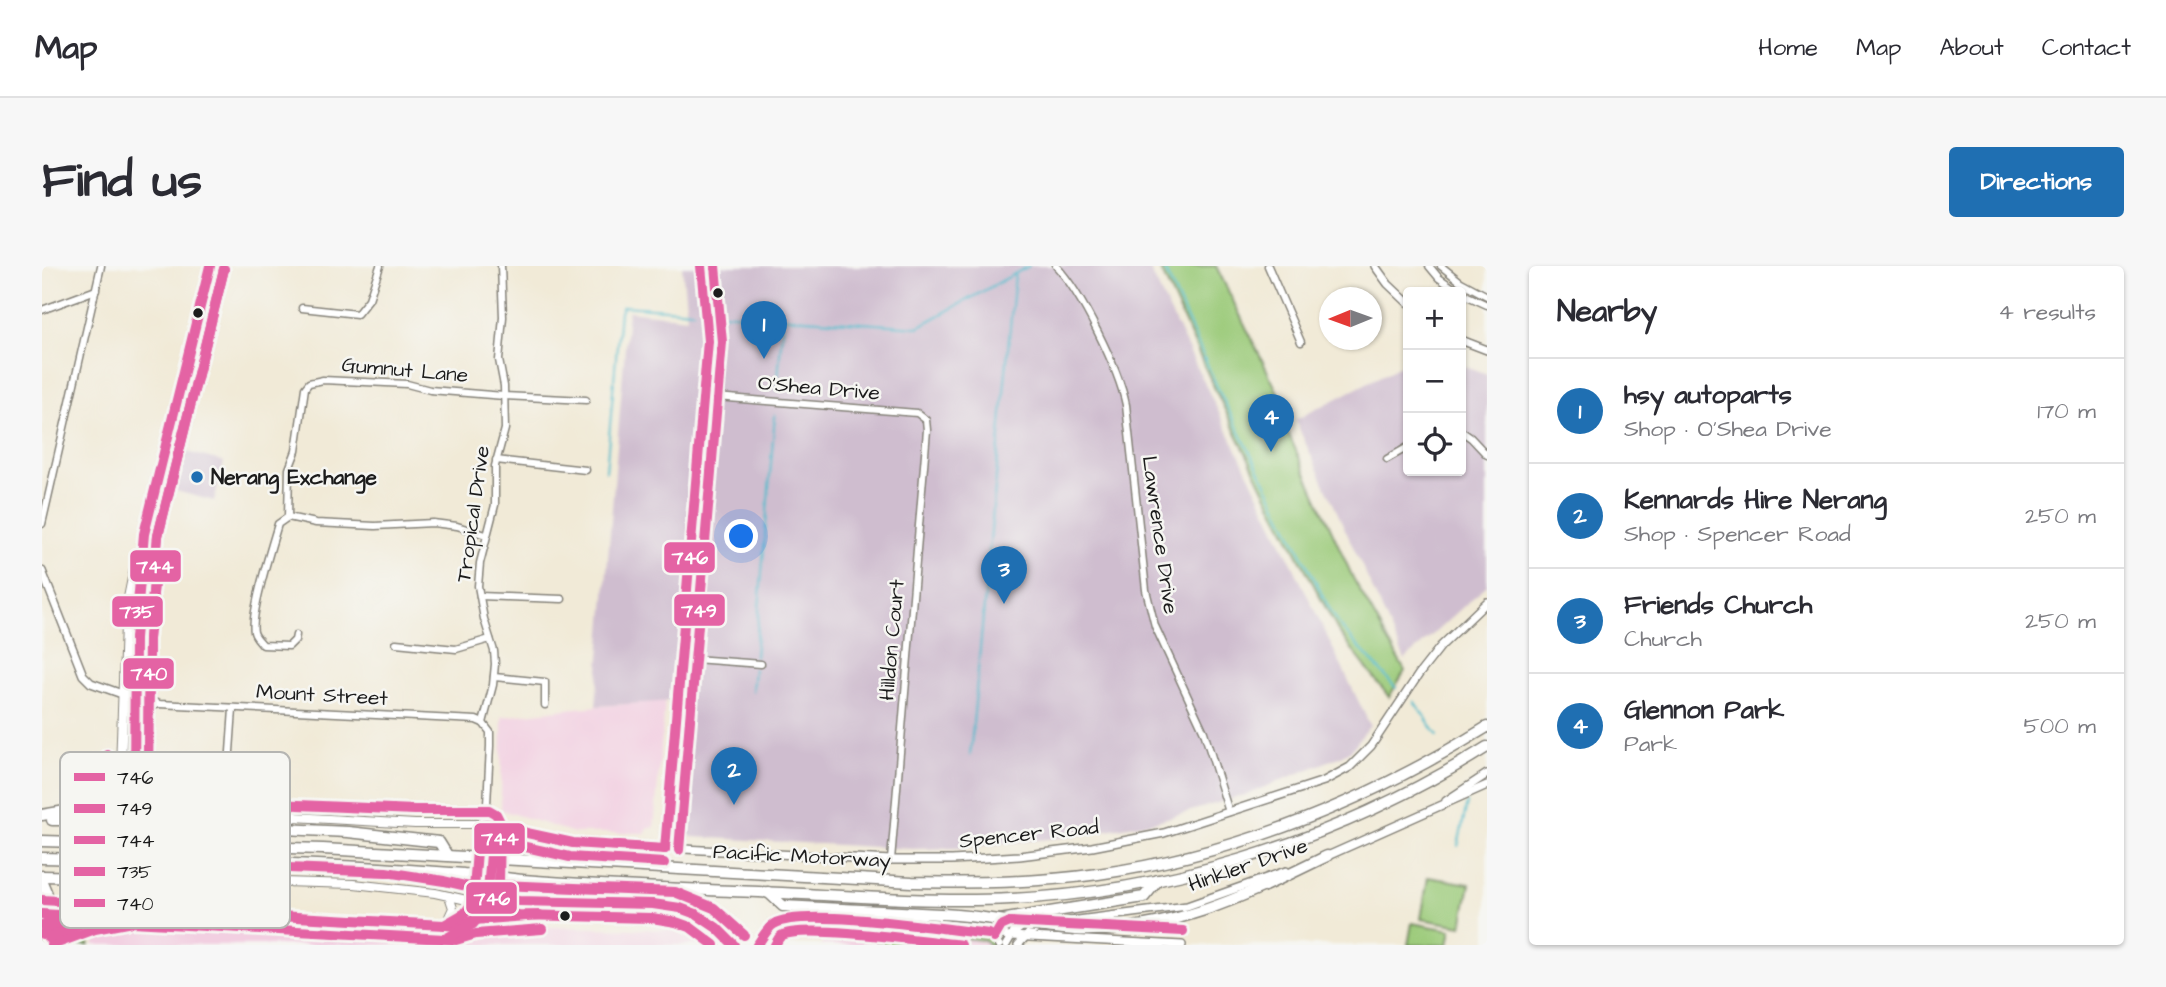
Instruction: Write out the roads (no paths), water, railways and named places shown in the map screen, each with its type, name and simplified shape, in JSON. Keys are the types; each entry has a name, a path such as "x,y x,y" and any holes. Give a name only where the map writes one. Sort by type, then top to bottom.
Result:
{"highway":[{"name":"Pacific Motorway","path":"290,848 923,883 998,883 1097,874 1217,849 1317,815 1392,781 1487,727"},
{"name":"Pacific Motorway","path":"290,864 467,874 644,888 915,899 989,900 1062,895 1158,880 1222,864 1325,830 1380,806 1487,747"},
{"path":"42,818 60,814"},
{"path":"42,818 60,819"},
{"path":"290,830 348,832 439,842 447,855"},
{"name":"Pacific Motorway","path":"42,841 60,842"},
{"path":"768,892 783,906 975,916 1045,928 1075,930 1132,928 1199,913 1236,900 1328,856"},
{"name":"Pacific Motorway","path":"42,858 60,858"},
{"path":"42,876 60,875"},
{"path":"866,921 943,925 989,922 1144,897 1158,880"},
{"path":"42,882 47,894 42,911"}],"main road":[{"path":"120,752 126,610 135,563 210,266"},
{"path":"134,752 135,627 144,534"},
{"path":"122,694 135,694"},
{"path":"294,817 415,824 486,824 475,888 480,900 516,912 667,918 695,928 717,945"},
{"path":"468,921 480,900 483,842"},
{"path":"290,881 354,884 480,900 672,906 702,917 734,945"},
{"path":"444,925 453,909 449,896"},
{"path":"444,925 465,913 480,900"},
{"path":"42,911 60,902"},
{"path":"290,917 455,926 468,921 546,914"},
{"path":"42,925 60,919"},
{"path":"42,934 60,927"}],"street":[{"path":"42,524 102,266"},
{"path":"302,308 357,314 369,299 380,266"},
{"name":"Tropical Drive","path":"483,723 495,677 494,651 480,596 480,563 495,505 496,460 505,429 499,360 503,317 501,266"},
{"path":"665,849 703,396 707,321 701,266"},
{"name":"Lawrence Drive","path":"1056,266 1070,281 1080,299 1122,388 1150,612 1198,717 1229,812"},
{"path":"1268,266 1301,342"},
{"path":"1375,266 1403,298"},
{"path":"1429,266 1452,287"},
{"path":"1441,266 1461,282 1487,296"},
{"path":"42,310 96,290"},
{"path":"1466,295 1487,304"},
{"path":"1466,342 1487,350"},
{"name":"Gumnut Lane","path":"288,517 289,469 296,451 305,388 309,383 323,380 407,384 430,390 586,400"},
{"name":"O'Shea Drive","path":"703,396 917,413 927,424"},
{"name":"Hilldon Court","path":"891,860 927,424"},
{"path":"1466,434 1487,455"},
{"path":"1387,459 1403,450"},
{"path":"496,460 586,470"},
{"path":"296,635 289,646 278,646 263,645 254,634 260,591 274,536 278,524 288,517 316,523 375,526 433,523 457,526 486,535"},
{"path":"42,571 83,676 91,683 122,694"},
{"path":"480,596 562,599"},
{"name":"Spencer Road","path":"486,824 573,844 891,860 983,859 1055,852 1164,833 1324,782 1350,767 1371,746 1441,646 1487,602"},
{"path":"396,643 456,649 490,639"},
{"path":"681,658 761,664"},
{"path":"495,677 545,682 545,705"},
{"path":"135,682 141,696 159,704"},
{"path":"134,723 143,710 159,704"},
{"name":"Mount Street","path":"159,704 476,720 483,723"},
{"path":"230,752 233,709"},
{"path":"483,723 490,732 486,824"},
{"name":"Hinkler Drive","path":"1443,803 1487,774"},
{"name":"Hinkler Drive","path":"1011,936 1030,923 1187,906 1328,856 1487,785"},
{"path":"757,945 768,928 786,919 819,917 1011,936 1182,945"},
{"name":"Hinkler Drive","path":"1025,937 1040,926 1055,922"},
{"path":"989,934 999,945"},
{"path":"1006,945 1011,936"},
{"path":"1018,945 1025,937"}],"waterway":[{"path":"720,313 918,327 1029,266"},
{"path":"1163,266 1220,393 1328,606 1340,626 1396,688"},
{"path":"970,756 1015,274"},
{"path":"606,471 620,312 623,306 694,311"},
{"path":"777,390 783,318"},
{"path":"755,657 775,415"},
{"path":"752,692 754,669"},
{"path":"1414,701 1438,736"},
{"path":"1458,846 1467,803"}],"tunnel":[{"path":"42,900 60,901"}],"place":[{"name":"hsy autoparts","path":"764,359"},
{"name":"Glennon Park","path":"1271,452"},
{"name":"Nerang Exchange","path":"197,477"},
{"name":"Friends Church","path":"1004,604"},
{"name":"Kennards Hire Nerang","path":"734,805"}]}
